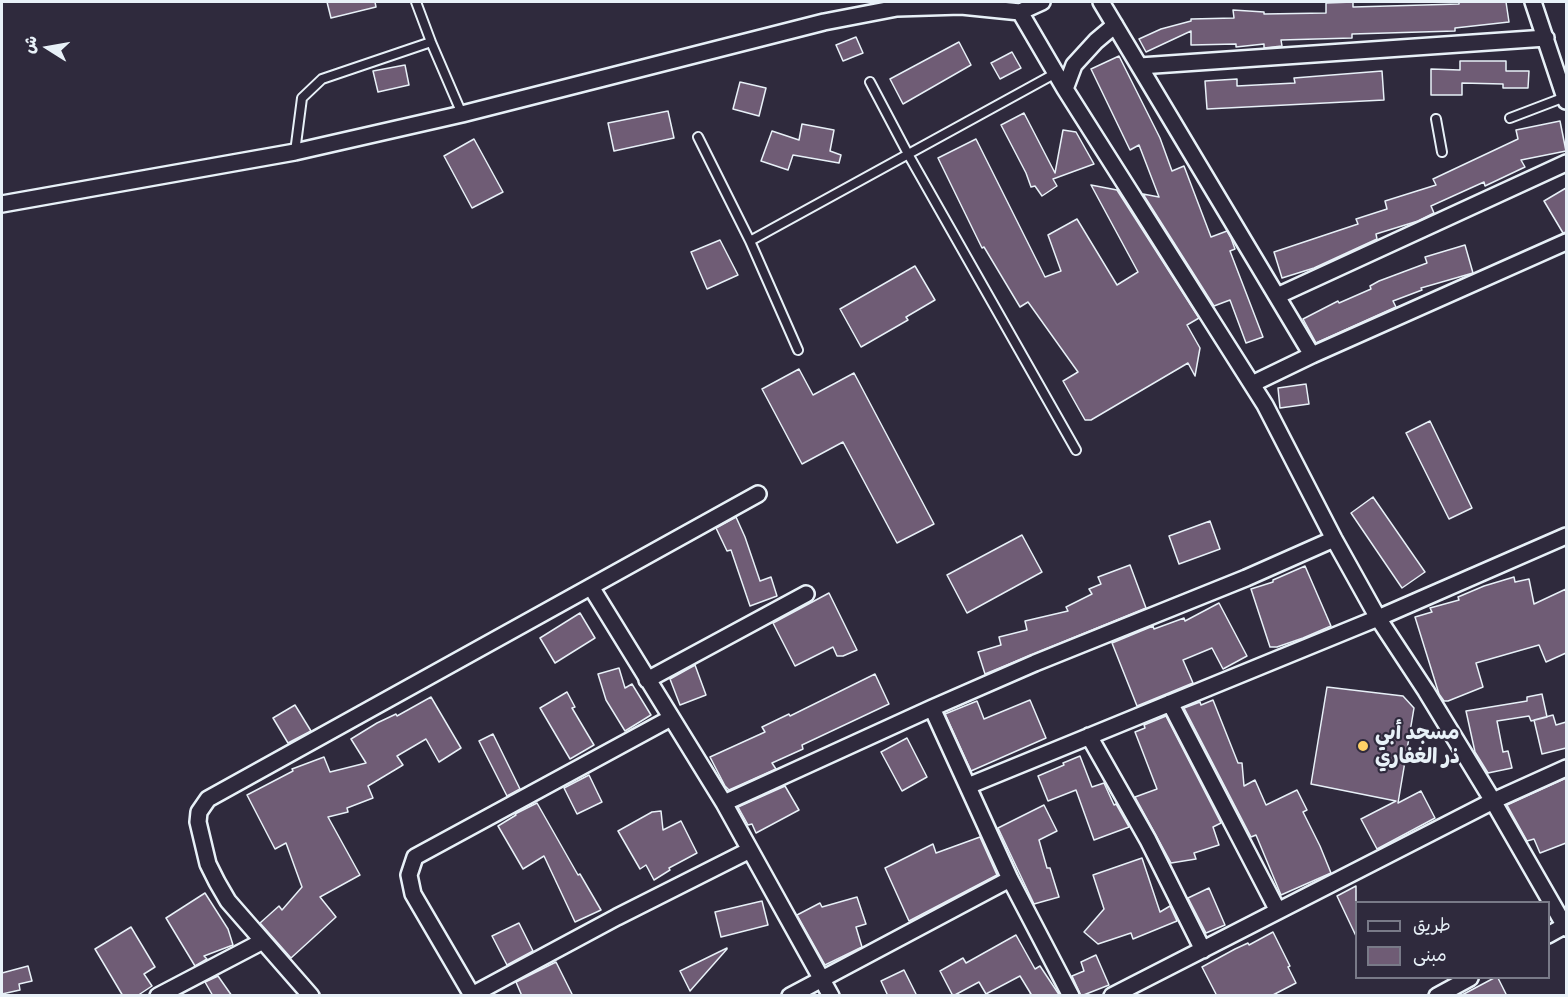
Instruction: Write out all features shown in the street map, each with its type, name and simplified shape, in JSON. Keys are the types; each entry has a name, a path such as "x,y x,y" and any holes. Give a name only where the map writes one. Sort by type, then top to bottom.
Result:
{"street":[{"path":"1101,2 1312,355"},
{"path":"1533,2 1566,99"},
{"path":"2,204 295,152 462,114 824,22 897,8 1032,5 1056,73 1065,89 1265,405 1334,539 1378,618 1426,691 1566,926 1550,934"},
{"path":"1065,89 1074,65 1096,40 1115,25"},
{"path":"1140,66 1546,38"},
{"path":"1276,296 1566,164"},
{"path":"1252,384 1566,242"},
{"path":"311,996 228,901 208,864 198,822 199,812 208,799 758,494"},
{"path":"968,786 1378,618 1566,536"},
{"path":"724,803 1035,663 1246,578 1334,539"},
{"path":"591,587 724,803 831,996"},
{"path":"647,680 806,594"},
{"path":"1170,703 1278,911"},
{"path":"932,708 1010,879 1071,996"},
{"path":"671,718 415,857 409,875 413,894 471,995 617,917 750,850"},
{"path":"1089,736 1148,840 1203,950"},
{"path":"1112,996 1493,801 1566,768"},
{"path":"790,996 1010,879"},
{"path":"158,996 262,941"},
{"path":"1437,996 1468,979"}],"lane":[{"path":"416,2 462,114"},
{"path":"295,152 302,98 322,80 431,42"},
{"path":"750,241 1056,73"},
{"path":"870,82 908,154 1076,450"},
{"path":"1510,118 1566,99"},
{"path":"1436,119 1442,152"},
{"path":"698,137 750,241 798,350"}],"building":[{"path":"327,2 375,2 376,7 331,18"},
{"path":"1353,2 1353,7 1506,2 1509,22 1455,28 1455,31 1352,34 1352,38 1281,40 1282,46 1264,48 1264,44 1236,47 1236,44 1191,45 1191,31 1146,52 1139,39 1161,29 1191,21 1191,19 1234,18 1233,10 1264,12 1264,14 1326,13 1326,3"},
{"path":"856,37 863,53 843,61 836,45"},
{"path":"959,42 971,65 903,104 890,79"},
{"path":"1012,52 1021,68 1000,79 991,63"},
{"path":"1119,56 1160,138 1172,171 1184,166 1211,237 1227,231 1231,238 1235,249 1230,251 1263,337 1246,343 1230,300 1214,306 1143,194 1159,197 1139,145 1130,150 1091,69"},
{"path":"1460,61 1506,61 1506,71 1529,71 1528,88 1503,88 1503,84 1462,83 1462,95 1431,95 1431,69 1460,70"},
{"path":"405,65 409,85 378,92 373,71"},
{"path":"1382,71 1384,100 1207,109 1205,81 1237,79 1237,86 1295,83 1294,78"},
{"path":"740,82 766,88 759,116 733,109"},
{"path":"668,111 674,138 614,151 608,123"},
{"path":"1024,113 1055,173 1063,130 1076,132 1094,164 1053,179 1057,186 1042,196 1035,186 1031,187 1001,125"},
{"path":"1560,121 1566,151 1521,160 1525,167 1485,186 1484,182 1431,206 1434,213 1418,221 1376,234 1377,239 1314,268 1282,278 1274,252 1358,224 1356,219 1387,209 1385,201 1436,185 1433,179 1518,139 1516,130"},
{"path":"802,124 834,130 830,151 841,155 839,163 793,155 788,170 761,161 772,131 799,140"},
{"path":"474,139 503,192 472,208 444,156"},
{"path":"976,139 1045,277 1061,271 1048,235 1077,219 1117,285 1138,272 1091,185 1117,190 1199,318 1187,325 1200,348 1195,376 1188,363 1091,420 1085,420 1063,381 1078,372 1028,302 1020,307 984,247 982,248 938,158"},
{"path":"1566,188 1566,232 1563,233 1544,201"},
{"path":"720,240 738,275 707,289 691,252"},
{"path":"1465,245 1473,273 1421,288 1422,290 1393,301 1396,307 1316,343 1303,319 1338,301 1339,303 1371,289 1370,286 1379,281 1427,263 1425,257"},
{"path":"915,266 935,300 906,317 908,320 861,347 840,309"},
{"path":"799,369 813,395 854,373 934,524 897,543 843,442 802,464 762,389"},
{"path":"1306,384 1309,404 1280,408 1278,388"},
{"path":"1430,421 1472,508 1449,519 1406,433"},
{"path":"1373,497 1425,572 1402,588 1351,513"},
{"path":"736,517 760,581 771,577 777,596 750,606 731,550 727,551 716,528"},
{"path":"1210,521 1220,549 1179,564 1169,536"},
{"path":"1022,535 1042,572 967,613 947,575"},
{"path":"1130,565 1146,608 985,674 978,652 1001,645 999,637 1027,630 1025,621 1068,611 1066,607 1092,594 1089,589 1101,584 1098,577"},
{"path":"1305,566 1331,626 1277,647 1270,647 1251,589 1273,582"},
{"path":"1514,577 1515,582 1529,579 1534,604 1566,589 1566,653 1546,662 1539,645 1476,663 1483,687 1444,701 1439,694 1415,617 1432,612 1430,608 1459,600 1458,597 1484,586"},
{"path":"829,593 857,650 837,656 833,647 795,666 773,623"},
{"path":"1219,603 1247,656 1223,669 1212,648 1183,660 1193,683 1137,706 1112,643 1153,626 1154,629 1184,618 1185,621"},
{"path":"580,613 595,638 555,663 540,638"},
{"path":"695,665 706,695 680,705 670,679"},
{"path":"619,668 625,688 632,684 651,715 625,731 606,700 598,674"},
{"path":"875,674 889,704 802,745 803,749 772,763 776,769 729,790 725,786 710,757 765,732 762,727 789,714 790,716"},
{"name":"مسجد أبي ذر الغفاري","path":"1327,687 1403,696 1414,708 1398,803 1421,791 1435,818 1377,849 1361,819 1396,801 1311,784"},
{"path":"567,692 575,707 572,708 594,745 570,759 540,708"},
{"path":"1542,694 1547,717 1531,721 1529,716 1497,721 1503,752 1508,751 1512,768 1488,773 1475,752 1466,711 1527,701 1527,697"},
{"path":"431,697 461,748 439,762 426,739 397,756 403,765 368,786 373,798 347,808 348,812 328,817 360,875 320,897 336,917 291,958 260,923 279,906 282,910 302,887 286,843 275,849 247,795 293,771 292,769 324,757 330,772 366,763 351,739 377,723 396,714 397,716"},
{"path":"1030,700 1046,738 971,771 945,714 977,701 984,719"},
{"path":"1213,700 1238,763 1242,763 1244,786 1255,780 1266,805 1297,790 1307,810 1303,812 1331,873 1281,895 1256,835 1251,837 1184,708"},
{"path":"295,705 311,731 288,743 273,718"},
{"path":"1553,715 1556,725 1566,722 1566,748 1542,754 1534,720"},
{"path":"1166,716 1221,823 1213,827 1219,845 1194,853 1196,859 1171,863 1135,797 1157,789 1135,732 1145,728 1144,725"},
{"path":"493,734 520,789 507,796 479,741"},
{"path":"907,738 927,777 902,791 881,752"},
{"path":"1080,756 1092,787 1104,783 1114,805 1116,804 1129,827 1094,840 1076,790 1048,801 1038,776"},
{"path":"589,775 602,802 577,814 564,788"},
{"path":"1566,778 1566,843 1540,853 1534,839 1527,841 1507,805"},
{"path":"785,786 799,810 756,833 752,824 748,825 738,807"},
{"path":"537,803 601,910 575,922 544,856 523,869 498,826"},
{"path":"1044,805 1057,831 1039,840 1059,897 1034,904 998,828"},
{"path":"661,811 663,830 681,821 697,853 669,868 670,870 654,880 646,865 640,869 618,831 652,812"},
{"path":"980,837 997,875 909,921 885,868 933,844 936,853"},
{"path":"1142,858 1160,912 1170,906 1177,921 1133,939 1131,933 1098,944 1084,932 1104,909 1093,875"},
{"path":"1356,886 1355,934 1337,896"},
{"path":"1209,888 1225,925 1206,933 1188,898"},
{"path":"205,893 228,929 233,945 204,956 207,959 195,966 166,918"},
{"path":"857,897 866,924 856,927 862,947 825,965 797,915 820,903 822,907"},
{"path":"762,901 768,925 721,937 715,912"},
{"path":"519,923 533,951 507,965 492,936"},
{"path":"131,927 155,967 144,974 152,986 137,996 123,996 95,949"},
{"path":"1273,932 1296,983 1271,996 1217,996 1202,967"},
{"path":"1016,935 1035,969 1040,966 1060,996 1026,996 1031,994 1020,976 986,994 979,982 953,996 940,971 963,958 966,963"},
{"path":"727,949 690,991 680,971"},
{"path":"1096,955 1109,985 1081,996 1072,976 1084,971 1081,962"},
{"path":"556,962 573,996 522,996 516,982"},
{"path":"28,966 32,981 19,984 20,990 2,994 2,973"},
{"path":"904,970 917,996 888,996 881,981"},
{"path":"218,976 232,996 213,996 205,982"},
{"path":"1492,979 1498,979 1507,996 1460,996"}],"place":[{"name":"مسجد أبي ذر الغفاري","path":"1363,746"}]}
